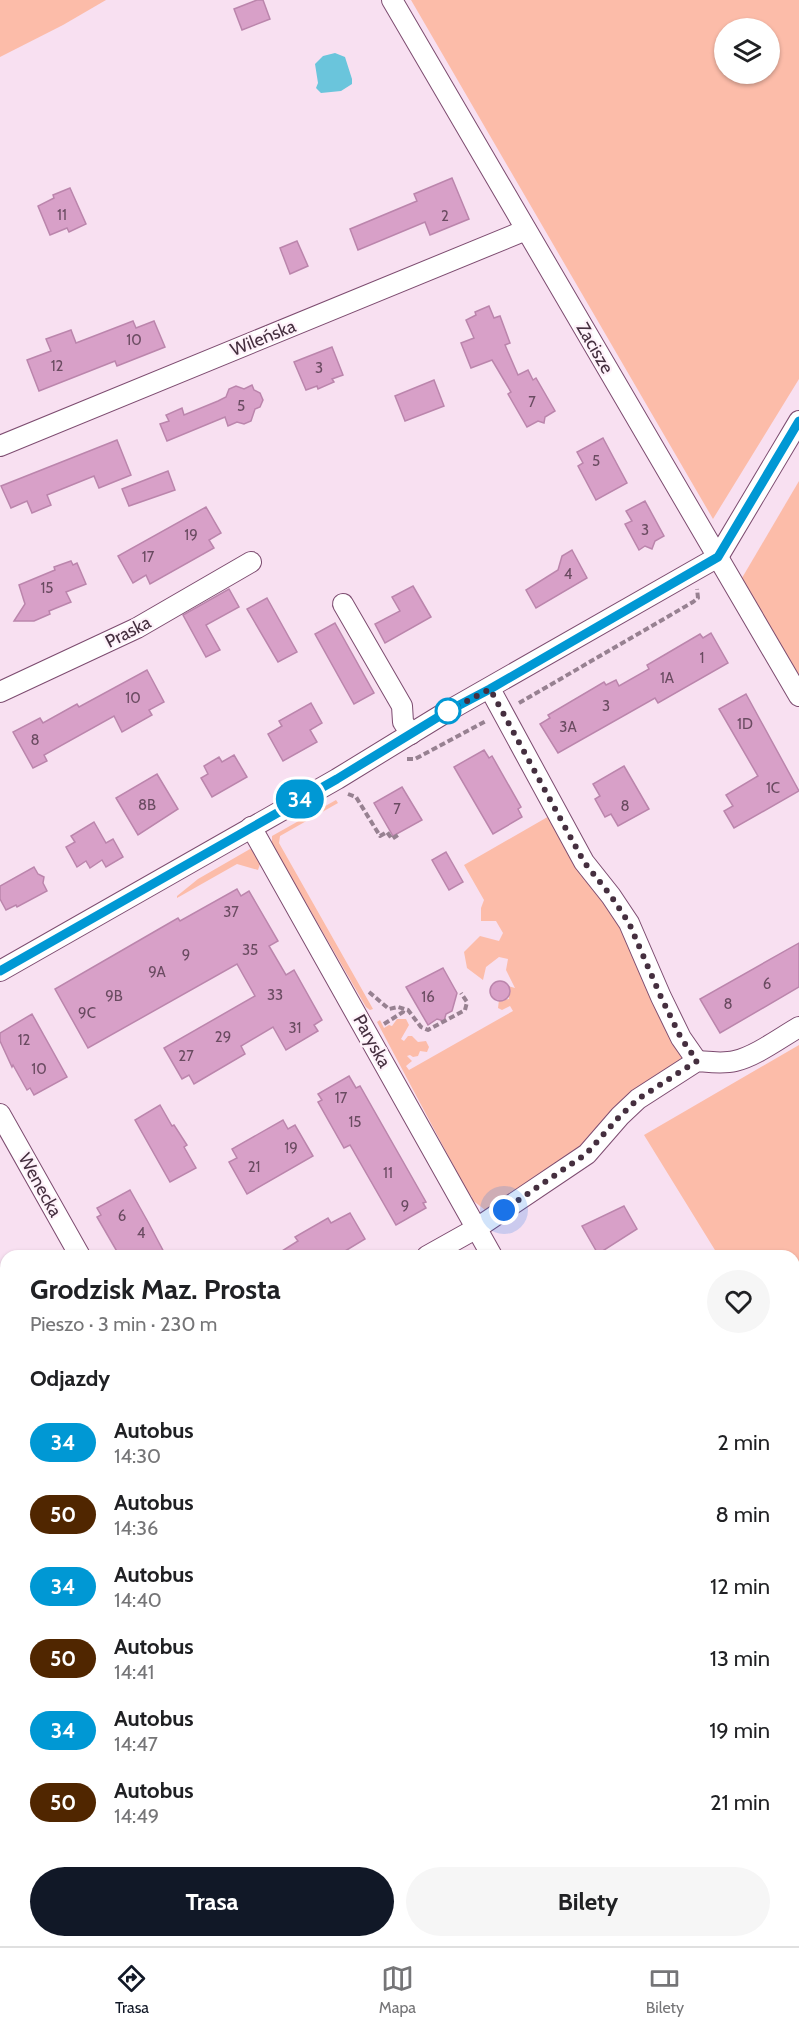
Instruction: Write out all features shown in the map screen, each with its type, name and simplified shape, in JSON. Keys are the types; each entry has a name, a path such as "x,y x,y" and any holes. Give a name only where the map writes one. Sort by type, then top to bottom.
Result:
{"street":[{"name":"Zacisze","path":"392,0 799,696"},
{"name":"Wileńska","path":"0,446 526,230"},
{"path":"0,970 366,762 448,711 718,557 799,421"},
{"name":"Praska","path":"0,692 137,628 251,562"},
{"path":"343,604 402,706 403,722 411,734"},
{"path":"490,689 584,862 629,923 676,1028 697,1061"},
{"name":"Paryska","path":"251,827 489,1250"},
{"path":"438,1250 477,1228 586,1154 638,1099 697,1061 716,1063 735,1061 799,1027"},
{"name":"Wenecka","path":"0,1114 77,1250"}],"path":[{"path":"352,796 356,796 380,836 387,832 392,839 398,835"},
{"path":"369,992 382,1001 385,1007 389,1009 398,1007 413,1014 424,1030 433,1028 465,1010 467,1002 461,993"},
{"path":"384,1024 404,1010"}],"shaded area":[{"path":"0,0 106,0 0,57"},
{"path":"411,0 799,0 799,379 713,519"},
{"path":"799,481 799,685 739,583"},
{"path":"336,800 338,803 280,836 279,843 373,1009 370,1010 366,1007 272,844 272,836"},
{"path":"551,815 613,909 682,1057 681,1063 603,1132 500,1212 485,1210 471,1199 472,1197 377,1022 380,1020 384,1028 392,1026 397,1019 406,1019 409,1025 401,1039 404,1041 408,1036 412,1036 418,1042 426,1041 429,1047 427,1052 420,1051 418,1056 407,1056 412,1061 406,1066 409,1070 513,1011 510,1006 502,1010 498,1008 499,1000 509,999 508,986 515,988 506,970 508,959 499,957 486,967 483,980 467,968 464,952 480,936 499,941 503,933 496,921 481,921 481,908 484,900 464,865"},
{"path":"250,849 255,851 261,861 258,870 237,864 177,898 198,879"},
{"path":"799,1045 799,1250 715,1250 644,1135"}],"water":[{"path":"335,53 345,57 352,84 341,91 321,93 316,88 318,83 315,64 323,56"}],"building":[{"path":"263,0 270,19 242,30 234,9"},
{"path":"452,178 469,219 430,235 425,222 358,250 350,229 417,201 414,194"},
{"path":"70,188 86,224 69,232 67,228 50,235 38,206 54,198 53,195"},
{"path":"297,241 308,266 290,274 280,248"},
{"path":"489,306 494,318 500,316 510,343 505,345 518,375 528,370 533,380 536,378 555,411 545,417 544,423 538,421 527,427 508,394 511,392 492,360 471,368 461,343 474,338 466,320 476,315 475,312"},
{"path":"133,321 136,328 154,321 165,347 117,366 115,361 39,391 27,360 51,351 46,339 71,330 76,343"},
{"path":"332,347 343,375 332,379 334,382 318,389 317,386 306,390 294,362"},
{"path":"434,380 444,406 405,421 395,396"},
{"path":"252,385 263,400 260,407 255,409 251,421 244,424 237,422 228,426 225,417 167,441 160,424 169,421 166,415 182,408 184,415 226,397 229,389 236,386 244,389"},
{"path":"603,438 627,483 596,500 578,466 583,463 577,452"},
{"path":"117,440 131,475 99,488 94,476 47,495 51,505 32,513 27,501 11,508 1,486"},
{"path":"168,471 175,490 129,506 122,489"},
{"path":"645,501 664,536 655,541 652,549 645,546 639,550 625,524 632,521 626,511"},
{"path":"206,507 221,533 209,540 214,548 150,584 146,575 133,583 118,556"},
{"path":"572,550 587,578 536,608 526,590 558,570 562,556"},
{"path":"71,561 73,565 77,563 86,584 66,592 71,602 49,611 50,614 34,621 14,621 25,604 19,585"},
{"path":"413,586 431,617 385,643 375,624 400,611 392,597"},
{"path":"229,589 239,607 206,625 220,650 206,657 183,615"},
{"path":"267,598 297,652 278,662 247,609"},
{"path":"335,623 374,693 354,704 315,634"},
{"path":"711,633 728,663 658,703 655,698 558,753 540,724 550,718 548,715 604,682 606,685 616,680 619,686 649,669 647,665 700,634 703,638"},
{"path":"147,670 164,702 149,710 152,715 122,732 114,716 44,755 47,761 33,768 13,732 40,718 43,723 77,704 79,707"},
{"path":"746,694 799,791 734,828 724,811 733,806 726,795 758,776 719,709"},
{"path":"311,703 322,723 310,730 317,742 283,761 268,734 282,726 279,721"},
{"path":"484,750 489,758 492,756 521,807 518,809 522,817 493,834 454,767"},
{"path":"234,755 247,777 212,797 201,778 208,774 204,766 219,757 222,762"},
{"path":"624,766 649,809 618,826 611,814 605,817 595,799 600,796 593,784"},
{"path":"157,774 178,809 138,835 116,798"},
{"path":"402,787 422,820 393,836 374,803"},
{"path":"94,822 106,843 113,839 123,857 106,867 102,860 90,868 86,861 77,867 66,847 75,842 71,836"},
{"path":"446,852 463,882 449,890 432,860"},
{"path":"34,867 38,874 44,877 43,883 47,891 17,907 16,905 6,910 0,899 0,886"},
{"path":"237,889 241,896 249,891 278,941 269,946 286,975 294,970 322,1020 314,1025 318,1031 286,1050 273,1027 241,1046 245,1054 194,1084 189,1075 182,1079 164,1048 255,996 237,964 88,1048 55,989 178,918 180,921"},
{"path":"799,943 799,987 720,1033 700,999"},
{"path":"443,968 457,993 452,1011 446,1014 444,1021 437,1019 428,1025 406,987"},
{"path":"500,981 507,984 510,991 507,998 500,1001 493,998 490,991 493,984"},
{"path":"32,1014 67,1077 34,1095 30,1088 27,1090 13,1065 12,1067 0,1041 0,1033"},
{"path":"349,1076 356,1088 360,1086 426,1202 423,1203 426,1208 396,1225 350,1145 344,1148 318,1102 322,1100 318,1094"},
{"path":"160,1105 172,1126 174,1125 187,1145 184,1147 196,1168 170,1182 135,1120"},
{"path":"283,1120 288,1129 295,1125 313,1156 247,1194 229,1162 237,1158 232,1149"},
{"path":"130,1190 163,1250 116,1250 97,1217 101,1215 97,1208"},
{"path":"624,1206 637,1229 604,1250 596,1250 582,1226"},
{"path":"350,1213 365,1239 347,1250 284,1250 298,1241 295,1237 328,1218 331,1223"}],"bus line":[{"name":"34","path":"0,971 337,779 448,711 718,557 799,421"}],"route":[{"path":"448,711 490,689 584,862 629,923 681,1038 697,1061 638,1099 586,1154 504,1210"}]}
